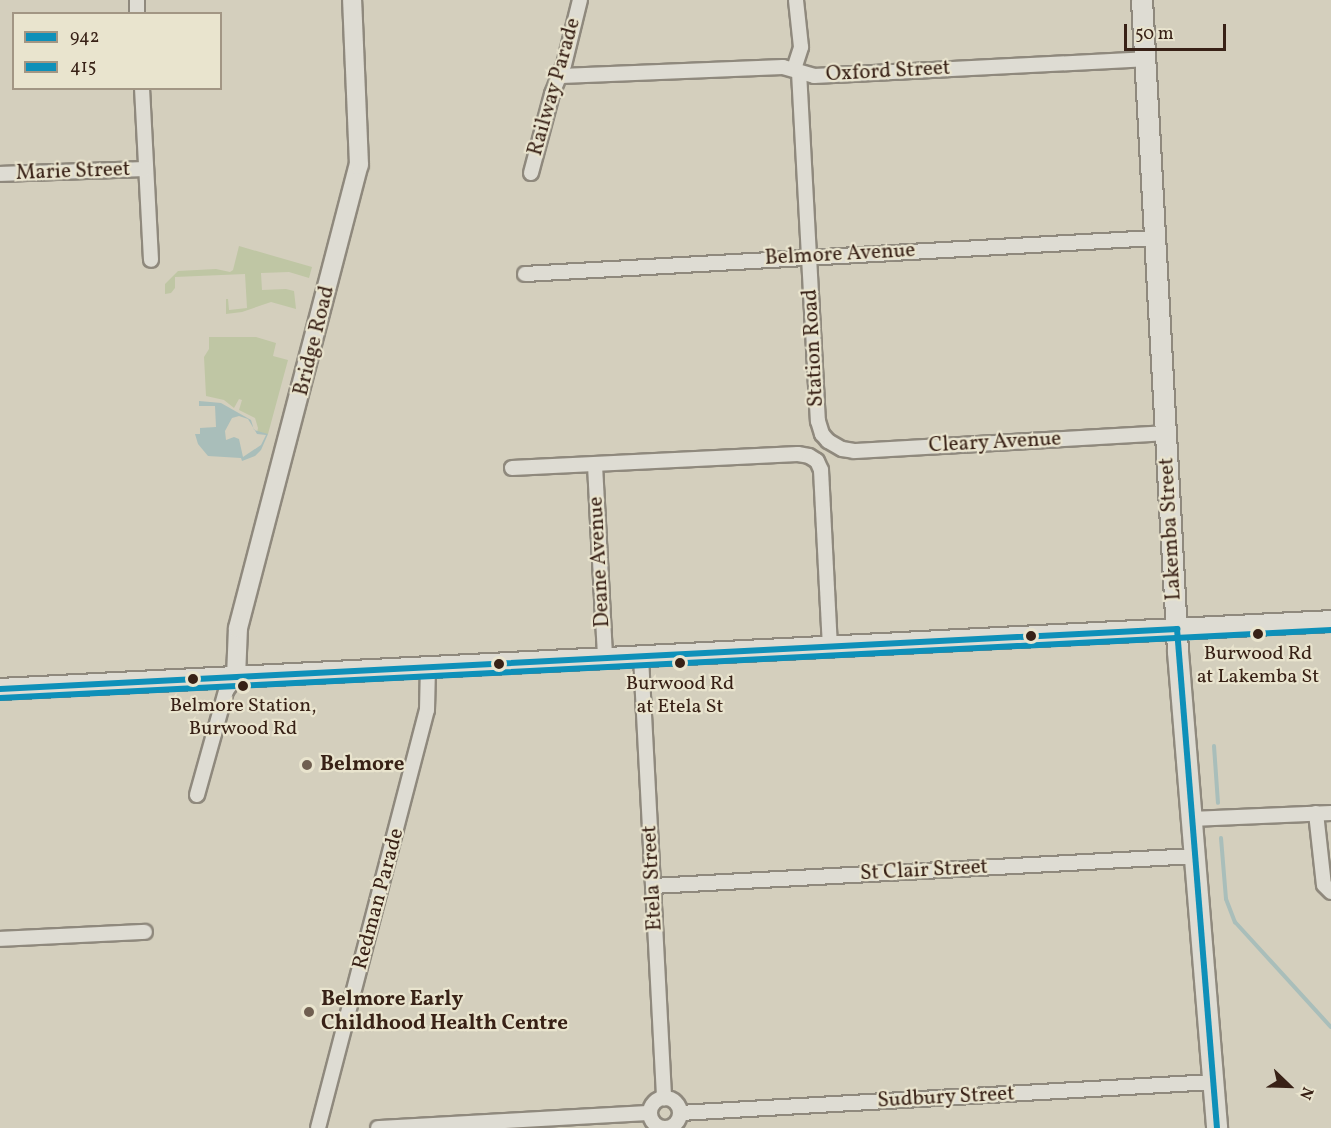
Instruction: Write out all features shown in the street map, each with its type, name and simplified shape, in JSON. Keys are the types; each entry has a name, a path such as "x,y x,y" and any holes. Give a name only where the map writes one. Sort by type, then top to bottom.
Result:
{"main road":[{"name":"Lakemba Street","path":"1142,0 1177,629 1217,1128"},
{"path":"0,689 1331,621"}],"street":[{"name":"Bridge Road","path":"236,677 238,628 281,474 359,165 352,0"},
{"name":"Railway Parade","path":"531,173 552,94 561,76 580,0"},
{"name":"Station Road","path":"796,0 801,47 796,71 818,421 822,434 828,441"},
{"name":"Oxford Street","path":"561,76 783,67 814,76 1145,59"},
{"path":"142,90 152,260"},
{"name":"Marie Street","path":"0,174 146,169"},
{"name":"Belmore Avenue","path":"525,273 1155,238"},
{"name":"Cleary Avenue","path":"828,441 843,449 854,451 1165,433"},
{"path":"512,468 798,454 814,458 821,470 830,647"},
{"name":"Deane Avenue","path":"595,465 605,659"},
{"name":"Etela Street","path":"641,657 664,1098"},
{"name":"Redman Parade","path":"318,1128 427,711 428,668"},
{"path":"197,795 226,691 236,677"},
{"path":"1316,813 1324,885 1331,892"},
{"path":"1191,819 1331,813"},
{"name":"St Clair Street","path":"653,886 1195,856"},
{"path":"0,939 145,932"},
{"name":"Sudbury Street","path":"680,1113 1213,1082"},
{"path":"664,1098 677,1104 680,1113 673,1125 664,1128 656,1125 650,1113 656,1101 664,1098"},
{"path":"378,1128 449,1126 650,1113"}],"green space":[{"path":"239,246 312,267 309,278 289,272 261,273 262,290 294,291 296,309 271,302 242,312 226,314 226,299 228,299 229,310 247,308 245,274 175,277 175,288 171,293 165,294 165,284 178,271 216,269 230,272 233,270"},
{"path":"209,337 256,337 276,343 273,356 288,360 268,434 257,433 255,418 239,410 242,400 239,399 234,408 224,400 206,396 204,357 209,349"}],"shaded area":[{"path":"199,401 221,403 251,420 253,428 248,419 239,416 232,418 225,431 226,440 234,437 239,439 243,457 261,445 266,435 257,434 255,430 268,434 261,450 255,456 242,461 241,458 208,456 198,444 195,434 200,434 200,428 216,427 215,406 199,406"}],"waterway":[{"path":"1214,746 1218,803"},
{"path":"1221,838 1226,899 1235,922 1331,1027"}],"transit line":[{"name":"942","path":"1177,629 1217,1128"},
{"name":"942","path":"0,689 1177,629"},
{"name":"415","path":"0,698 1331,630"}],"place":[{"name":"Burwood Rd at Lakemba St","path":"1258,634"},
{"name":"Burwood Rd at Etela St","path":"680,663"},
{"name":"Belmore Station, Burwood Rd","path":"243,686"},
{"name":"Belmore","path":"307,765"},
{"name":"Belmore Early Childhood Health Centre","path":"309,1012"}]}
